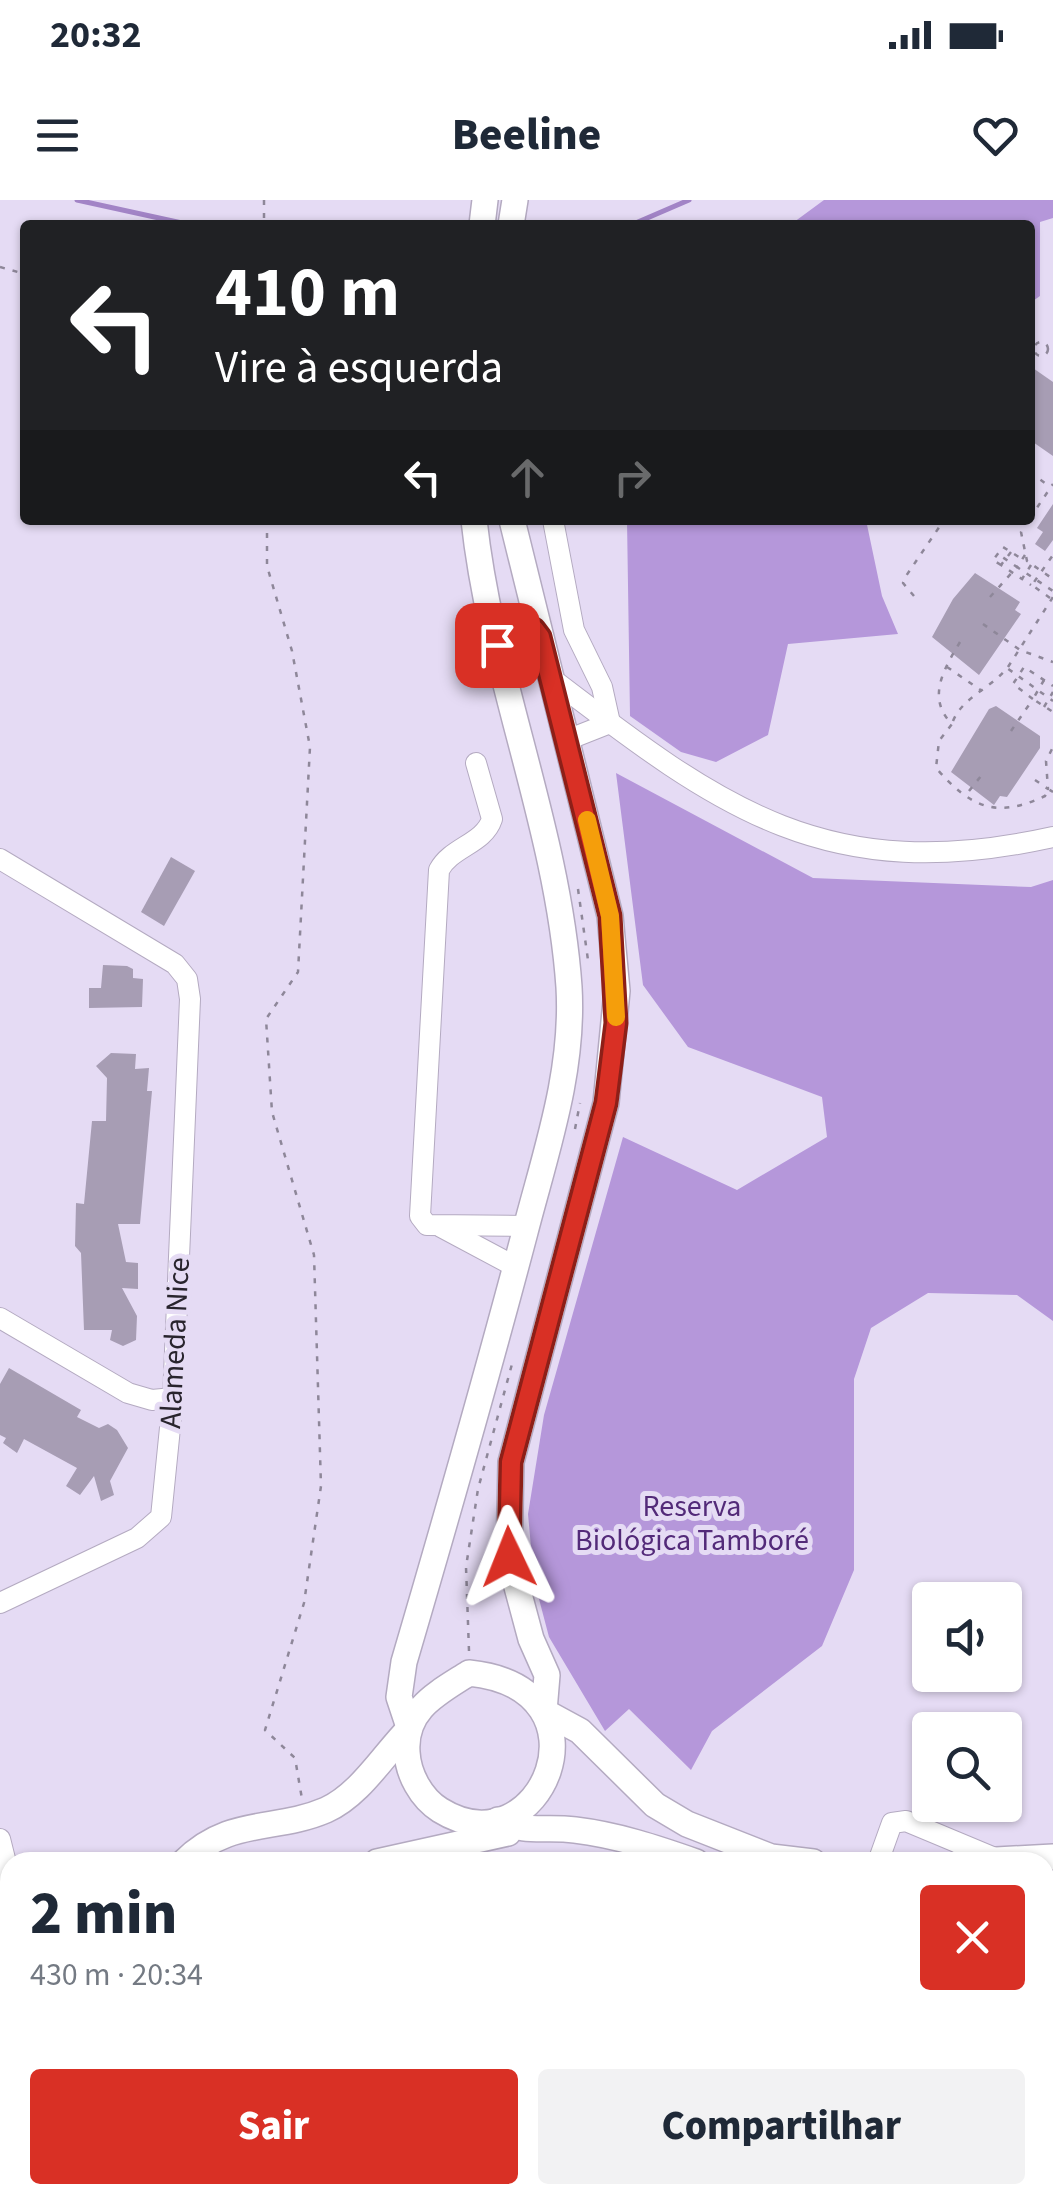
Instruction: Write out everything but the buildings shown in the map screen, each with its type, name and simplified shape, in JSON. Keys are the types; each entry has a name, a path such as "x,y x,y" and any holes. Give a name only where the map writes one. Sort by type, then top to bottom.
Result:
{"main road":[{"path":"388,1749 404,1662 468,1453 559,1109 570,1018 564,934 497,645 475,525"},
{"path":"513,525 610,916 617,991 612,1062 570,1245 518,1428 506,1527 517,1593 546,1675 580,1731 654,1805 687,1824 758,1852"},
{"path":"497,645 508,630 524,625 540,637"},
{"path":"533,789 560,810 577,805 580,794"},
{"path":"198,1852 222,1835 304,1816 346,1798 409,1728 419,1706 469,1673 508,1680 529,1692 544,1711 553,1738 552,1765 542,1790 498,1828 413,1852"},
{"path":"544,1711 546,1675"},
{"path":"400,1698 409,1728 410,1772 428,1799 454,1818 498,1828 574,1830 670,1852"},
{"path":"544,1711 580,1731"}],"street":[{"path":"554,525 574,630 605,694 610,723"},
{"path":"551,678 610,723 738,807 820,840 929,855 1053,836"},
{"path":"567,740 610,723"},
{"path":"476,763 492,819 490,828 444,859 438,870 420,1216 427,1225 442,1227 526,1226"},
{"name":"Alameda Nice","path":"0,858 176,964 189,984 173,1398 162,1517 137,1538 0,1604"},
{"path":"442,1227 516,1267"},
{"path":"0,1318 128,1392 152,1400 173,1398"},
{"path":"882,1852 892,1823 906,1821 979,1852"}],"path":[{"path":"1035,510 1052,485"},
{"path":"267,525 266,566 292,650 310,747 298,972 266,1019 272,1112 314,1255 321,1486 304,1603 265,1730 296,1758 304,1816"},
{"path":"914,596 904,582 906,576 941,525"},
{"path":"1022,578 1027,561 1021,532 1025,525"},
{"path":"1043,593 1052,579 1003,547 993,560 1043,593 1052,598 1007,668 984,692 965,702 939,741 936,768 986,809 1001,812 1045,796 1046,761 1053,749"},
{"path":"1001,565 1011,552"},
{"path":"998,554 1053,590"},
{"path":"1032,585 1053,555"},
{"path":"990,598 1003,578 1027,561"},
{"path":"1046,607 1053,611"},
{"path":"983,624 1018,648 1053,662"},
{"path":"952,724 941,710 936,681 960,642"},
{"path":"946,666 984,692"},
{"path":"1044,707 1051,700 1053,689 1024,667 1013,684 1032,699 1044,707 1053,712"},
{"path":"1007,668 1051,700"},
{"path":"1021,690 1032,672"},
{"path":"1010,731 1044,680"},
{"path":"968,793 980,776"},
{"path":"1035,780 1053,792"}],"green space":[{"path":"824,200 1053,200 1053,218 1040,222 1040,296 1035,300 1035,220 797,220"},
{"path":"627,525 867,525 882,596 898,634 788,644 768,735 716,762 681,752 630,716"},
{"name":"Reserva Biológica Tamboré","path":"616,773 813,878 1031,887 1053,880 1053,1321 1017,1295 928,1293 871,1328 854,1379 854,1570 822,1646 712,1731 691,1770 629,1709 605,1731 549,1637 534,1580 528,1514 544,1415 623,1137 737,1190 827,1137 822,1097 688,1047 643,985"}],"waterway":[{"path":"77,200 168,220"},
{"path":"643,220 689,200"}],"slow traffic":[{"path":"587,820 610,916 616,1017"}],"route":[{"path":"497,645 508,630 524,625 540,637 610,916 617,991 606,1103 511,1462 506,1527 509,1557"}]}
